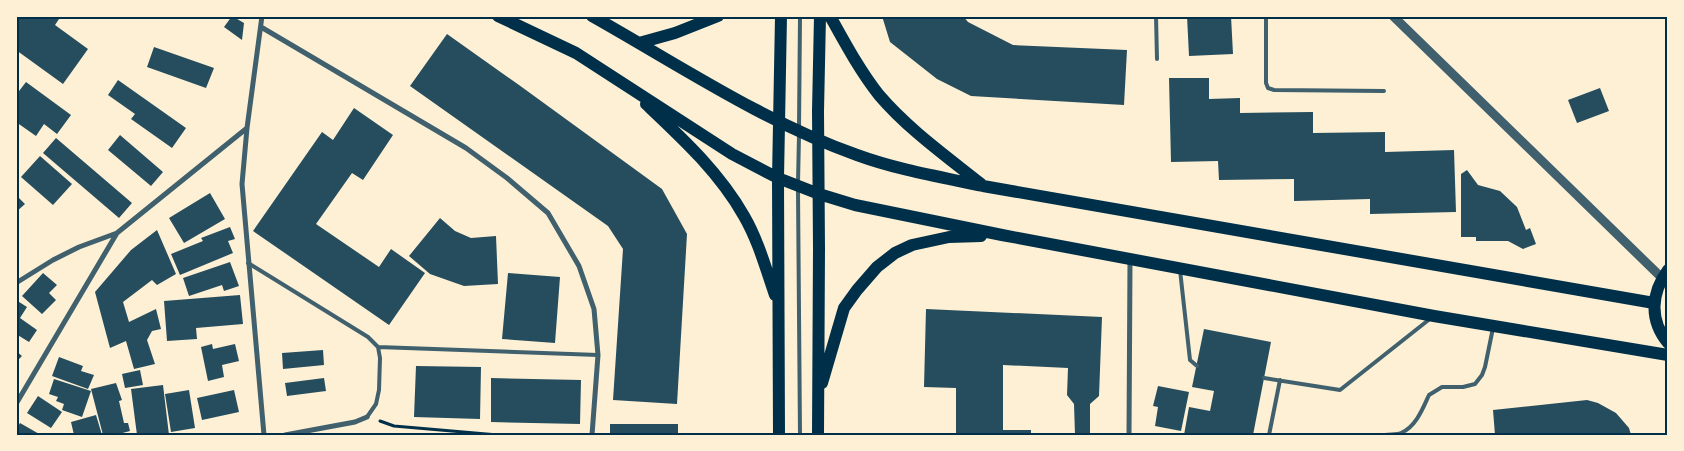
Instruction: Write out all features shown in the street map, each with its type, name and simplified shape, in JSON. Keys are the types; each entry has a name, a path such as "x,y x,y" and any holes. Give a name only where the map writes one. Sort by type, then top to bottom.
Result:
{"main road":[{"path":"498,16 576,53 732,154 778,178 819,194 855,205 1434,316 1668,355"},
{"path":"592,16 739,101 780,122 818,140 878,162 982,186 1654,303"},
{"path":"639,43 675,33 718,16"},
{"path":"778,435 778,178 781,16"},
{"path":"818,435 820,16"},
{"path":"830,16 850,52 879,94 912,129 982,186"},
{"path":"622,81 691,146 729,191 746,218 778,304"},
{"path":"817,402 844,308 877,267 895,253 912,245 948,237 1002,234"},
{"path":"1665,274 1656,290 1654,303 1655,320 1661,335 1668,343"}],"street":[{"path":"262,16 247,128 242,184 264,435"},
{"path":"1393,16 1665,274"},
{"path":"261,27 466,148 507,178 548,213 579,266 594,309 598,355 592,435"},
{"path":"16,283 53,260 79,247 117,233 247,128"},
{"path":"16,404 117,233"},
{"path":"1129,435 1130,258"},
{"path":"285,435 355,422 367,417"}],"lane":[{"path":"800,16 798,185 800,435"},
{"path":"1156,16 1157,59"},
{"path":"1266,16 1266,83 1268,88 1274,90 1384,91"},
{"path":"248,263 368,337 378,348 380,358 379,390 376,404 367,417"},
{"path":"1180,268 1190,360 1197,366"},
{"path":"1264,378 1340,390 1434,316"},
{"path":"1385,435 1401,433 1415,423 1429,395 1442,387 1463,387 1475,384 1485,367 1493,326"},
{"path":"378,348 598,355"},
{"path":"1269,435 1280,380"}],"path":[{"path":"367,417 394,426 498,435"}],"building":[{"path":"16,16 61,16 55,25 88,49 63,84 16,50"},
{"path":"232,16 244,23 242,40 224,27"},
{"path":"882,16 963,16 968,22 1013,45 1127,50 1124,105 971,96 937,79 890,42"},
{"path":"1187,16 1231,16 1233,54 1189,56"},
{"path":"447,34 662,189 687,234 677,404 613,400 623,249 608,226 410,86"},
{"path":"154,47 214,68 206,88 147,67"},
{"path":"1169,78 1209,78 1209,99 1240,98 1240,113 1313,112 1313,133 1385,132 1385,152 1454,150 1456,212 1370,214 1370,199 1294,201 1294,179 1219,180 1218,161 1171,162"},
{"path":"118,80 186,128 172,148 131,119 135,114 108,95"},
{"path":"26,82 71,115 57,134 44,124 36,136 16,122 16,95"},
{"path":"1600,88 1609,111 1577,123 1568,100"},
{"path":"354,108 393,135 363,180 352,173 316,224 379,267 391,249 425,273 389,325 253,231 322,132 333,140"},
{"path":"120,135 163,172 151,186 108,150"},
{"path":"56,138 132,203 119,218 43,153"},
{"path":"40,156 72,184 53,205 21,177"},
{"path":"1467,170 1478,185 1500,191 1517,207 1526,230 1530,228 1536,244 1523,249 1508,241 1476,241 1476,237 1461,237 1461,174"},
{"path":"210,193 225,219 184,243 169,218"},
{"path":"16,195 25,204 16,212"},
{"path":"440,218 455,231 471,238 496,236 498,284 464,286 430,274 409,256"},
{"path":"230,227 235,239 228,241 233,253 180,275 171,254 203,241 201,238"},
{"path":"157,230 176,274 157,285 152,280 123,302 129,322 156,309 161,329 152,331 147,340 155,364 134,369 126,341 110,348 95,292 131,250"},
{"path":"230,262 239,286 224,291 222,285 189,296 183,278"},
{"path":"43,273 57,285 49,293 56,300 42,314 22,296"},
{"path":"508,273 560,277 555,343 502,339"},
{"path":"240,295 243,324 196,328 197,339 167,341 164,301"},
{"path":"16,300 27,307 20,318 37,330 29,342 16,334"},
{"path":"926,309 1102,317 1099,396 1090,404 1090,435 1075,435 1074,404 1067,395 1068,368 1003,365 1003,430 1031,430 1031,435 956,435 956,388 924,387"},
{"path":"1204,329 1271,342 1253,435 1184,435 1189,407 1210,411 1214,391 1192,387"},
{"path":"212,344 213,349 235,344 239,361 222,365 224,377 208,381 201,347"},
{"path":"323,350 324,365 283,369 282,353"},
{"path":"16,351 22,356 16,362"},
{"path":"59,357 83,366 81,371 94,375 88,389 52,376"},
{"path":"416,366 481,367 480,419 414,417"},
{"path":"140,370 143,385 125,388 122,374"},
{"path":"324,378 326,391 287,396 285,383"},
{"path":"491,378 581,380 580,424 491,422"},
{"path":"54,379 91,391 82,417 62,410 64,404 56,401 58,397 49,394"},
{"path":"116,383 122,400 119,401 124,423 128,423 130,431 115,435 103,435 91,389"},
{"path":"163,385 169,435 137,435 131,389"},
{"path":"1158,386 1189,392 1181,431 1155,426 1158,407 1153,406"},
{"path":"189,390 195,428 171,432 165,394"},
{"path":"234,390 239,412 202,420 197,398"},
{"path":"38,396 62,412 51,428 27,413"},
{"path":"1587,400 1598,403 1616,413 1629,428 1631,435 1495,435 1493,410"},
{"path":"96,415 102,435 74,435 71,422"},
{"path":"20,423 41,435 16,435 16,430"},
{"path":"610,424 678,424 678,435 610,435"}]}
